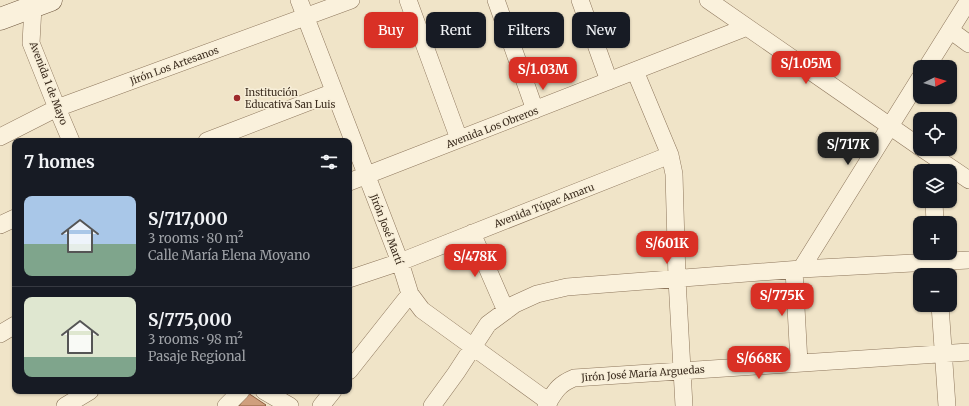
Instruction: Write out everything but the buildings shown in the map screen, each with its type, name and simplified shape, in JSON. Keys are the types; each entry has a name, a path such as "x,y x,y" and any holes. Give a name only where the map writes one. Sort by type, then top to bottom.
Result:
{"street":[{"name":"Jirón José Martí","path":"299,0 400,262 410,294 422,310 547,404"},
{"name":"Jirón Los Artesanos","path":"0,137 57,108 351,0"},
{"path":"408,0 459,140"},
{"path":"496,0 535,110"},
{"path":"580,0 609,81"},
{"path":"708,0 913,142"},
{"path":"931,60 969,0"},
{"path":"0,19 38,2"},
{"name":"Avenida 1 de Mayo","path":"38,2 31,43 70,138"},
{"name":"Avenida Los Obreros","path":"352,181 747,27"},
{"path":"950,30 969,44"},
{"path":"635,71 670,155 674,174 684,406"},
{"path":"799,363 797,269 913,89"},
{"path":"215,138 334,92"},
{"name":"Avenida Túpac Amaru","path":"352,278 400,262 670,155"},
{"path":"934,156 969,180"},
{"path":"0,225 12,219"},
{"path":"472,233 506,311"},
{"path":"432,406 456,373 488,324 515,304 537,294 567,287 797,269 938,263 969,260"},
{"path":"352,367 410,294"},
{"path":"941,312 947,406"},
{"path":"0,334 12,327"},
{"name":"Jirón José María Arguedas","path":"547,404 559,387 565,382 574,378 969,352"},
{"path":"65,406 85,394"},
{"path":"226,406 238,394"},
{"path":"269,394 290,406"},
{"path":"321,406 331,394"}],"place":[{"name":"Institución Educativa San Luis","path":"237,98"}]}
